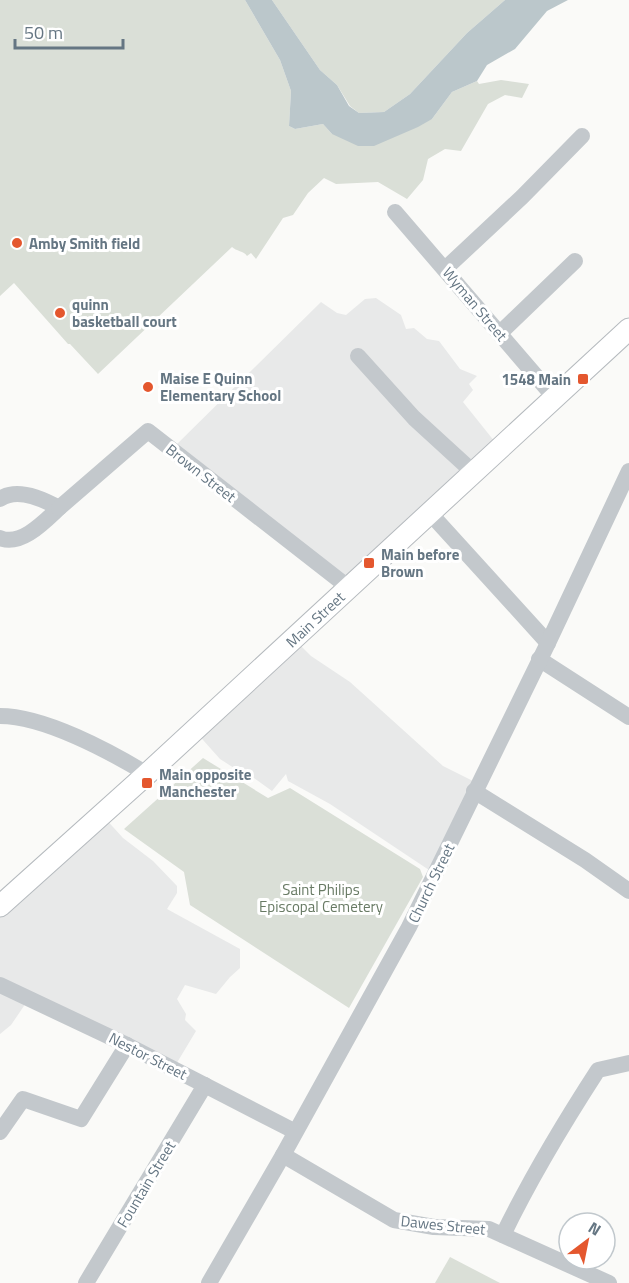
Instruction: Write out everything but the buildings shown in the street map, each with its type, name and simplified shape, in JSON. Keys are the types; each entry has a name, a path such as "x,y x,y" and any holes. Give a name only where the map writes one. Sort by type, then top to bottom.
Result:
{"main road":[{"name":"Main Street","path":"0,906 147,774 629,329"}],"street":[{"path":"445,268 522,197 582,136"},
{"name":"Wyman Street","path":"395,212 554,397"},
{"path":"500,333 575,261"},
{"path":"358,356 414,418 473,472"},
{"name":"Brown Street","path":"0,537 7,540 17,539 40,526 148,431 348,587"},
{"name":"Church Street","path":"209,1283 283,1155 294,1131 409,927 629,471"},
{"path":"0,499 6,495 22,494 34,496 59,508"},
{"path":"429,512 548,643"},
{"path":"539,659 629,717"},
{"path":"1,713 51,728 118,756 147,774"},
{"path":"474,791 585,860 629,891"},
{"name":"Nestor Street","path":"0,985 127,1045 294,1131"},
{"path":"0,1132 23,1099 81,1119 127,1045"},
{"path":"503,1235 524,1191 554,1138 598,1070 629,1064"},
{"name":"Fountain Street","path":"86,1283 205,1085"},
{"name":"Dawes Street","path":"283,1155 394,1220 434,1227 489,1229 609,1283"}],"shaded area":[{"path":"245,0 272,0 320,70 337,85 349,106 359,113 384,112 410,94 467,33 505,0 568,0 547,11 515,49 487,65 477,81 452,92 432,119 374,146 358,146 332,134 323,124 295,129 289,126 291,91 280,60"},
{"path":"376,298 401,315 406,329 414,328 427,339 439,341 460,369 477,376 469,384 473,390 463,402 499,447 351,584 174,447 321,302 337,313 346,315 365,299"},
{"path":"295,640 311,656 350,682 443,766 479,784 435,874 330,804 288,781 286,774 272,791 240,768 234,768 220,759 195,731"},
{"path":"103,816 123,838 153,861 177,886 177,893 167,909 240,949 240,968 216,994 185,985 177,999 186,1014 185,1020 196,1031 175,1066 28,1000 11,1025 0,1034 0,908"}],"green space":[{"path":"0,0 245,0 280,60 291,91 289,126 295,129 323,124 332,134 432,119 452,92 477,81 479,84 501,80 529,84 522,98 505,95 488,104 461,151 445,149 428,159 423,180 407,199 378,182 336,184 324,178 308,193 293,215 283,218 256,259 251,253 247,256 232,247 98,374 14,283 0,296"},
{"path":"272,0 505,0 467,33 410,94 384,112 359,113 350,106 337,85 320,70"},
{"name":"Saint Philips Episcopal Cemetery","path":"203,758 268,798 290,788 420,869 423,877 349,1008 190,905 184,872 124,829"},
{"path":"450,1257 500,1283 435,1283"}],"place":[{"name":"Amby Smith field","path":"17,243"},
{"name":"quinn basketball court","path":"60,313"},
{"name":"1548 Main","path":"583,379"},
{"name":"Maise E Quinn Elementary School","path":"148,387"},
{"name":"Main before Brown","path":"369,563"},
{"name":"Main opposite Manchester","path":"147,783"}]}
